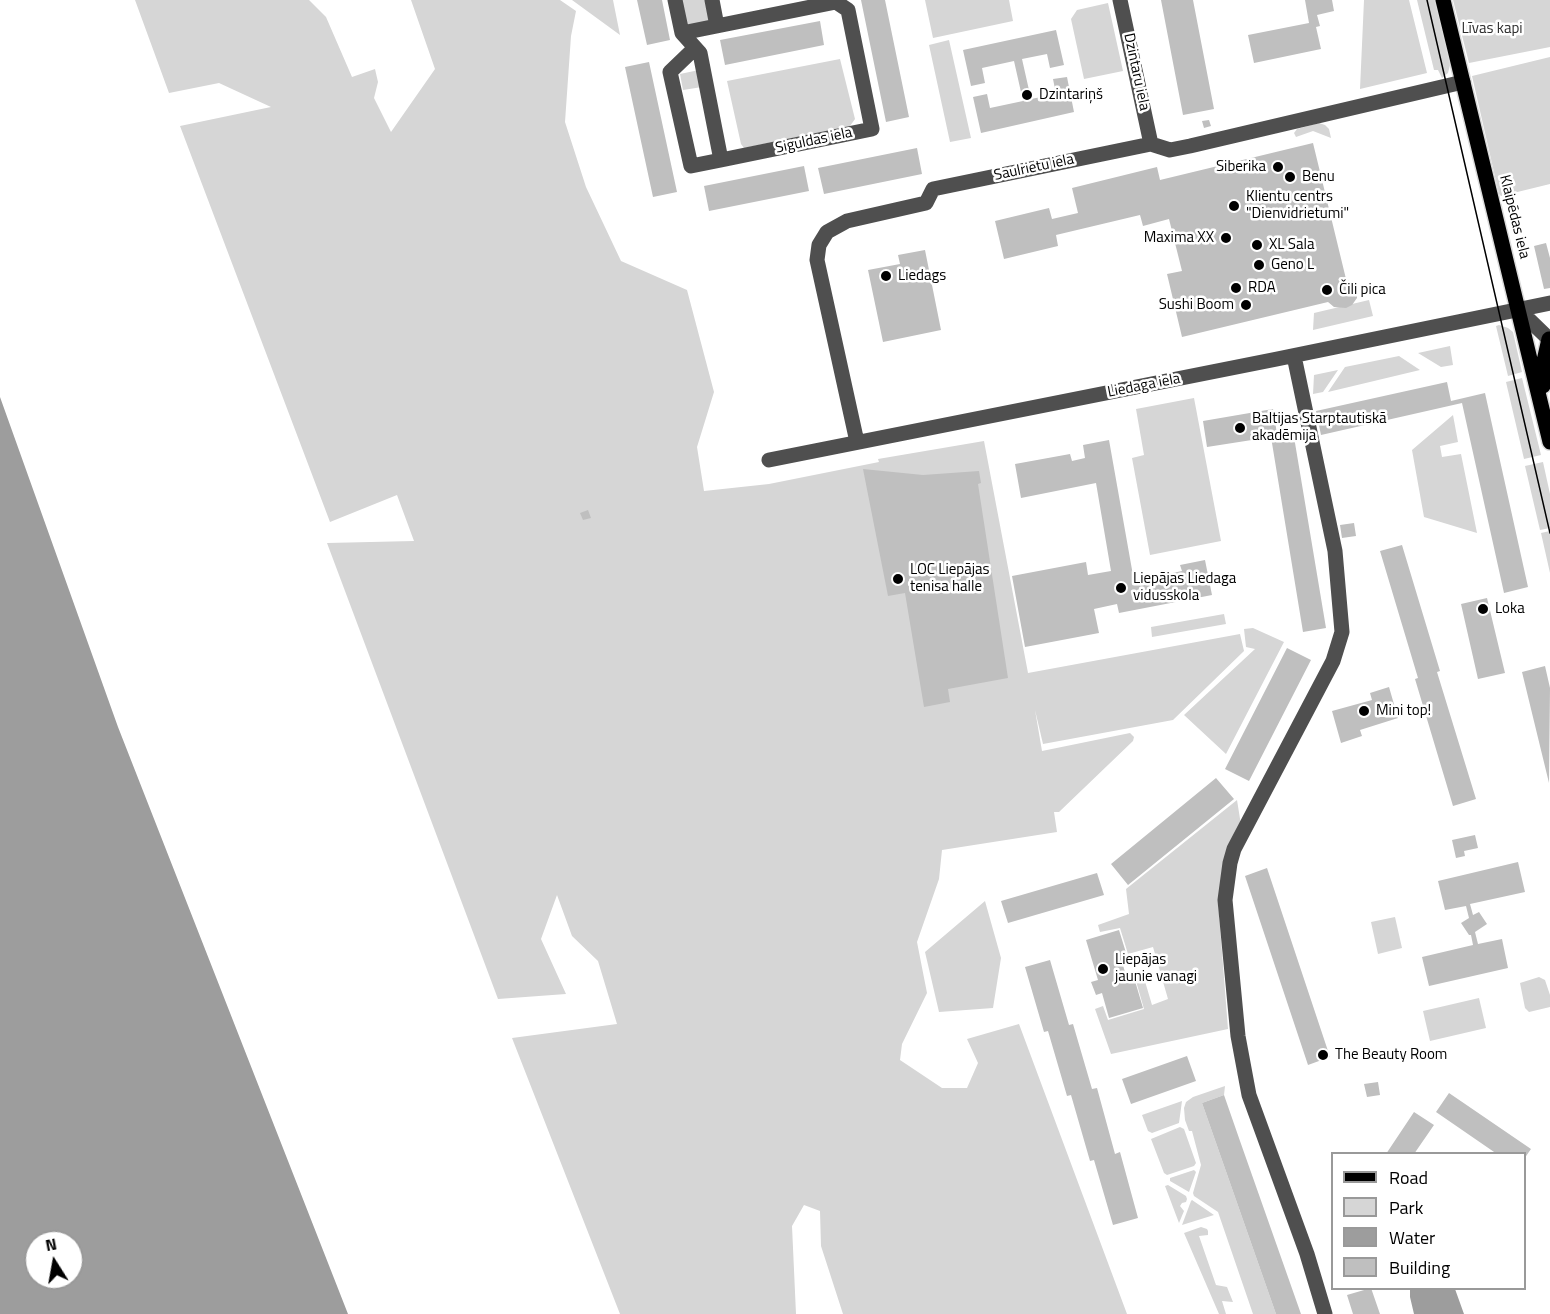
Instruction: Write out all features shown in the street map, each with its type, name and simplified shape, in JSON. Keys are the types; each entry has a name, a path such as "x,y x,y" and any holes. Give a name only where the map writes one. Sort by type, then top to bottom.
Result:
{"main road":[{"name":"Klaipēdas iela","path":"1443,0 1519,310 1546,405 1550,442"},
{"path":"1546,405 1544,361 1550,338"}],"street":[{"path":"675,0 682,33 700,53 721,160 691,166 670,72 695,48"},
{"path":"712,0 717,26"},
{"name":"Dzintaru iela","path":"1120,0 1151,144"},
{"name":"Siguldas iela","path":"682,33 802,4 836,2 848,10 872,129 721,160"},
{"name":"Saulrietu iela","path":"857,442 817,260 819,245 827,232 847,221 926,203 933,189 1151,144 1170,150 1190,147 1463,82"},
{"name":"Liedaga iela","path":"769,460 1550,303"},
{"path":"1519,310 1550,338"},
{"path":"1294,356 1335,551 1342,632 1334,661 1238,840 1230,863 1226,900 1238,1036 1249,1095 1307,1254 1325,1314"}],"green space":[{"path":"135,0 309,0 326,17 352,77 375,69 378,82 374,98 391,132 435,69 411,0 560,0 576,11 571,36 565,122 586,187 621,261 687,290 714,392 697,447 704,491 769,484 879,462 878,459 984,441 1028,673 1240,634 1244,651 1173,720 1043,744 1035,710 1042,751 1130,733 1134,737 1133,741 1059,812 1054,812 1057,832 942,850 939,879 917,942 927,993 902,1044 900,1060 942,1088 967,1088 978,1063 967,1039 1019,1024 1127,1314 843,1314 821,1246 820,1211 804,1205 792,1226 796,1314 620,1314 512,1038 617,1024 598,961 572,936 557,895 541,939 566,994 498,999 327,543 414,541 397,495 330,522 180,126 271,107 219,83 169,93"},
{"path":"572,0 613,0 620,35"},
{"path":"680,0 705,0 709,20 705,25 689,25 684,22"},
{"path":"925,0 1009,0 1013,21 933,38"},
{"path":"1364,0 1409,0 1427,73 1360,89"},
{"path":"1417,0 1435,0 1450,65 1448,73 1442,78 1438,70 1434,70"},
{"name":"Līvas kapi","path":"1453,0 1550,0 1550,47 1469,63"},
{"path":"1108,3 1123,71 1084,79 1071,19 1077,10"},
{"path":"949,40 971,138 950,142 929,45"},
{"path":"1550,57 1550,184 1501,196 1472,76"},
{"path":"840,59 855,119 850,126 744,148 741,144 727,81"},
{"path":"699,70 702,87 683,90 680,74"},
{"path":"1319,123 1329,129 1331,138 1313,131 1296,137 1294,133 1297,129"},
{"path":"1369,300 1373,316 1313,330 1314,313"},
{"path":"1499,325 1513,332 1522,372 1508,376 1496,326"},
{"path":"1450,346 1453,365 1441,367 1418,353"},
{"path":"1399,356 1420,370 1328,392 1345,367"},
{"path":"1338,370 1323,392 1313,394 1314,375"},
{"path":"1522,378 1541,455 1524,459 1506,382"},
{"path":"1194,398 1221,541 1150,555 1132,458 1144,455 1136,409"},
{"path":"1453,415 1458,442 1440,446 1442,457 1461,454 1477,533 1424,517 1412,450"},
{"path":"1543,462 1550,494 1550,528 1540,530 1525,466"},
{"path":"1550,531 1550,573 1541,533"},
{"path":"1224,614 1226,624 1152,637 1151,627"},
{"path":"1253,628 1284,642 1226,754 1184,715 1255,649 1246,647 1244,629"},
{"path":"1237,800 1241,825 1218,901 1228,1029 1111,1054 1095,1009 1103,1006 1108,1020 1144,1009 1136,981 1144,978 1152,1005 1168,999 1153,947 1128,954 1120,928 1100,932 1098,925 1129,914 1126,889"},
{"path":"985,901 1001,958 993,1008 939,1012 925,952"},
{"path":"1395,917 1402,948 1378,954 1371,922"},
{"path":"1539,977 1545,980 1550,995 1550,1007 1529,1012 1525,1008 1520,983"},
{"path":"1479,998 1486,1028 1430,1041 1423,1011"},
{"path":"1225,1086 1224,1095 1202,1103 1276,1314 1253,1314 1218,1212 1193,1193 1201,1165 1192,1131 1189,1131 1185,1120 1184,1108 1186,1102 1193,1097"},
{"path":"1182,1101 1179,1123 1152,1133 1148,1131 1142,1115"},
{"path":"1180,1127 1184,1129 1196,1163 1194,1166 1167,1175 1164,1173 1151,1139"},
{"path":"1194,1170 1196,1172 1189,1192 1170,1181 1170,1178"},
{"path":"1168,1185 1186,1196 1187,1199 1180,1206 1184,1211 1179,1223 1165,1186"},
{"path":"1191,1201 1214,1215 1182,1225"},
{"path":"1201,1227 1208,1231 1208,1235 1199,1236 1216,1285 1227,1287 1233,1302 1222,1301 1226,1314 1219,1314 1184,1233"}],"water":[{"path":"0,397 118,727 348,1314 0,1314"},
{"path":"1410,1290 1455,1290 1464,1314 1414,1314"}],"building":[{"path":"637,0 662,0 670,40 647,45"},
{"path":"861,0 885,0 909,117 886,122"},
{"path":"1161,0 1193,0 1214,109 1183,115"},
{"path":"1305,0 1332,0 1334,11 1317,15 1320,26 1316,27 1321,49 1254,63 1248,35 1309,23"},
{"path":"820,21 824,45 725,65 720,40"},
{"path":"1056,30 1064,65 1050,68 1047,54 1022,59 1031,99 1056,94 1053,79 1067,77 1074,112 981,133 973,97 987,94 990,108 1023,101 1014,61 982,68 985,83 971,86 963,50"},
{"path":"649,62 677,192 653,197 625,67"},
{"path":"1209,120 1211,126 1204,128 1202,121"},
{"name":"XL Sala","path":"1313,143 1346,279 1357,286 1357,298 1352,305 1346,308 1334,307 1328,302 1182,337 1167,274 1182,271 1169,219 1143,226 1140,215 1056,235 1058,246 1004,259 995,221 1049,208 1052,219 1078,213 1072,188 1157,167 1160,180"},
{"path":"917,148 922,174 824,194 818,168"},
{"path":"804,166 809,191 709,211 704,186"},
{"path":"1546,243 1550,258 1550,288 1544,289 1534,246"},
{"path":"925,250 941,330 883,342 868,270 900,264 898,255"},
{"path":"1447,382 1451,401 1485,393 1528,587 1504,593 1462,403 1321,435 1316,411"},
{"path":"1273,409 1277,434 1293,431 1326,628 1303,632 1271,437 1207,447 1203,421"},
{"path":"1109,440 1134,581 1182,571 1180,565 1205,560 1212,595 1119,613 1117,604 1094,609 1099,633 1025,647 1012,576 1086,562 1088,575 1111,571 1096,483 1021,498 1015,464 1070,454 1072,461 1085,458 1083,445"},
{"path":"863,469 923,475 979,471 981,483 978,484 1008,678 948,689 950,702 924,707 905,593 888,596"},
{"path":"588,510 591,518 583,520 580,513"},
{"path":"1354,523 1356,536 1342,538 1340,525"},
{"path":"1402,545 1440,671 1437,672 1476,799 1453,806 1380,551"},
{"path":"1487,598 1505,673 1478,679 1461,604"},
{"path":"1287,648 1311,660 1249,781 1225,769"},
{"path":"1545,666 1550,688 1549,783 1522,672"},
{"path":"1389,687 1398,718 1360,730 1362,736 1341,743 1332,711 1372,700 1370,693"},
{"path":"1216,778 1234,799 1128,885 1111,864"},
{"path":"1475,835 1478,848 1464,851 1465,856 1456,858 1452,840"},
{"path":"1518,862 1525,892 1470,904 1473,915 1479,912 1487,924 1475,932 1478,944 1502,939 1508,968 1429,986 1422,957 1473,945 1471,935 1461,923 1469,918 1466,906 1445,910 1438,881"},
{"path":"1267,868 1330,1057 1308,1065 1245,876"},
{"path":"1097,873 1104,895 1008,923 1001,901"},
{"path":"1119,930 1127,956 1121,958 1128,983 1135,981 1143,1008 1109,1018 1102,993 1096,995 1091,982 1098,980 1086,940"},
{"path":"1050,960 1069,1025 1073,1024 1092,1089 1097,1088 1115,1154 1120,1152 1138,1218 1113,1225 1094,1160 1090,1161 1071,1095 1067,1096 1048,1031 1044,1032 1025,967"},
{"path":"1187,1056 1196,1081 1131,1104 1122,1079"},
{"path":"1378,1082 1380,1095 1367,1097 1364,1084"},
{"path":"1449,1093 1531,1149 1526,1156 1526,1152 1494,1152 1436,1112"},
{"path":"1224,1095 1301,1314 1276,1314 1202,1103"},
{"path":"1414,1112 1434,1125 1415,1152 1387,1152"},
{"path":"1372,1290 1380,1314 1353,1314 1347,1295"}],"tram line":[{"path":"1427,0 1550,533"}],"place":[{"name":"Dzintariņš","path":"1027,95"},
{"name":"Siberika","path":"1278,167"},
{"name":"Benu","path":"1290,177"},
{"name":"Klientu centrs \"Dienvidrietumi\"","path":"1234,206"},
{"name":"Maxima XX","path":"1226,238"},
{"name":"XL Sala","path":"1257,245"},
{"name":"Geno L","path":"1259,265"},
{"name":"Liedags","path":"886,276"},
{"name":"RDA","path":"1236,288"},
{"name":"Čili pica","path":"1327,290"},
{"name":"Sushi Boom","path":"1246,305"},
{"name":"Baltijas Starptautiskā akadēmija","path":"1240,428"},
{"name":"LOC Liepājas tenisa halle","path":"898,579"},
{"name":"Liepājas Liedaga vidusskola","path":"1121,588"},
{"name":"Loka","path":"1483,609"},
{"name":"Mini top!","path":"1364,711"},
{"name":"Liepājas jaunie vanagi","path":"1103,969"},
{"name":"The Beauty Room","path":"1323,1055"}]}
